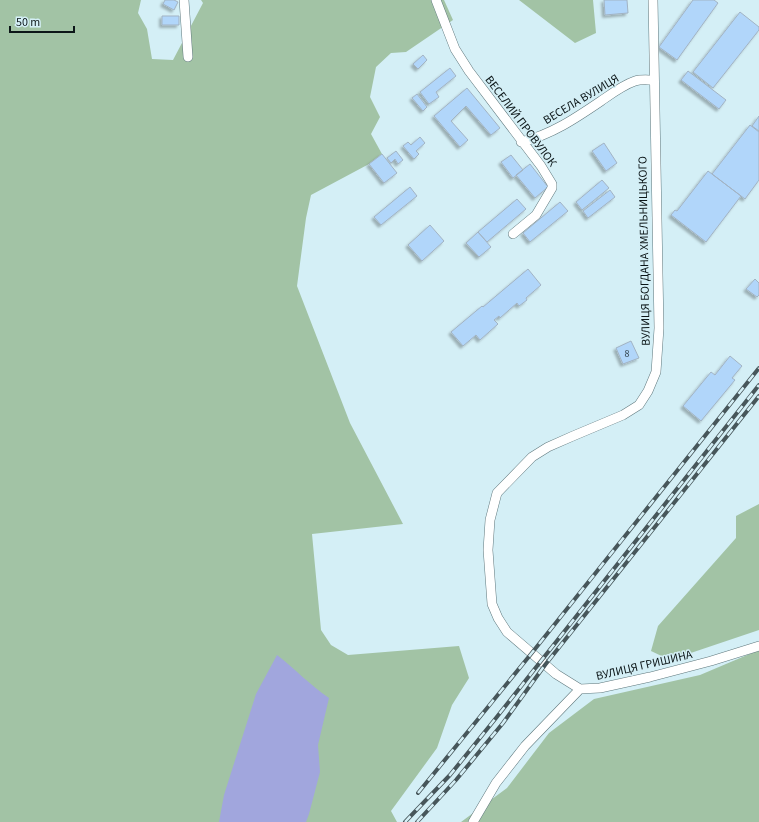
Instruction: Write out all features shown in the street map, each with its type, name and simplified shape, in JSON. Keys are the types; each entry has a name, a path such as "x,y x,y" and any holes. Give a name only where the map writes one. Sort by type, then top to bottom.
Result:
{"street":[{"path":"184,0 188,57"},
{"name":"ВЕСЕЛИЙ ПРОВУЛОК","path":"436,0 455,49 469,71 552,184 552,188 536,215 513,234"},
{"name":"ВУЛИЦЯ БОГДАНА ХМЕЛЬНИЦЬКОГО","path":"580,689 562,678 540,661 507,632 498,618 492,604 488,550 490,520 497,493 532,457 560,441 623,415 639,404 648,391 656,372 659,328 653,0"},
{"name":"ВЕСЕЛА ВУЛИЦЯ","path":"522,142 552,131 636,80 654,80"},
{"name":"ВУЛИЦЯ ГРИШИНА","path":"580,689 600,688 650,677 711,661 759,646"},
{"path":"473,822 496,783 525,746 580,689"}],"green space":[{"path":"0,0 141,0 138,13 147,29 152,59 173,60 203,3 201,0 444,0 453,20 406,52 391,53 376,67 370,97 380,117 371,134 382,154 369,164 311,195 306,218 297,286 350,423 403,524 312,534 321,630 331,645 348,655 459,646 469,678 452,705 437,748 391,811 397,822 0,822"},
{"path":"519,0 593,0 596,33 575,43"},
{"path":"759,504 759,630 670,660 651,651 658,626 736,538 736,516"},
{"path":"759,650 759,822 461,822 507,788 549,733 594,699 700,675"}],"water":[{"path":"277,655 315,688 329,698 318,745 320,772 309,814 306,822 219,822 224,795 256,694"}],"building":[{"path":"165,0 174,0 178,2 174,10 163,4"},
{"path":"604,0 627,0 628,13 605,15"},
{"path":"693,0 714,0 718,3 677,60 659,47"},
{"path":"740,12 759,27 759,30 713,88 693,72"},
{"path":"162,16 179,16 179,25 162,25"},
{"path":"423,55 427,60 418,69 413,64"},
{"path":"450,68 456,76 436,92 439,97 429,104 420,92"},
{"path":"688,71 726,100 719,109 681,80"},
{"path":"467,88 500,128 491,135 466,106 451,121 468,140 460,147 434,116"},
{"path":"417,94 427,107 423,111 412,98"},
{"path":"759,116 759,131 752,126"},
{"path":"750,125 759,132 759,180 745,199 712,174"},
{"path":"420,137 425,143 416,151 419,154 414,159 403,146 408,142 411,145"},
{"path":"604,143 617,163 606,171 592,151"},
{"path":"396,151 403,160 398,164 395,159 391,163 387,158"},
{"path":"382,154 397,173 384,183 369,164"},
{"path":"511,155 523,170 513,178 501,162"},
{"path":"530,164 548,187 535,198 516,175"},
{"path":"708,171 741,196 706,242 671,215 675,210 677,211"},
{"path":"602,180 609,188 582,210 576,202"},
{"path":"410,187 417,196 381,225 374,217"},
{"path":"610,190 615,197 588,218 583,211"},
{"path":"517,199 526,209 487,242 478,232"},
{"path":"560,202 568,211 530,242 523,233"},
{"path":"430,225 444,241 422,261 408,245"},
{"path":"478,232 491,247 479,257 466,243"},
{"path":"528,269 541,285 519,306 517,303 500,318 499,316 494,320 498,324 480,340 476,335 463,346 451,332"},
{"path":"755,279 759,283 759,295 757,297 746,289"},
{"path":"631,341 639,358 623,364 616,348"},
{"path":"730,356 742,366 732,378 735,380 701,421 683,406 711,372 715,375"}],"railway":[{"path":"418,793 759,368"},
{"path":"405,822 450,775 759,385"},
{"path":"417,822 456,780 503,723 545,665 759,396"}]}
